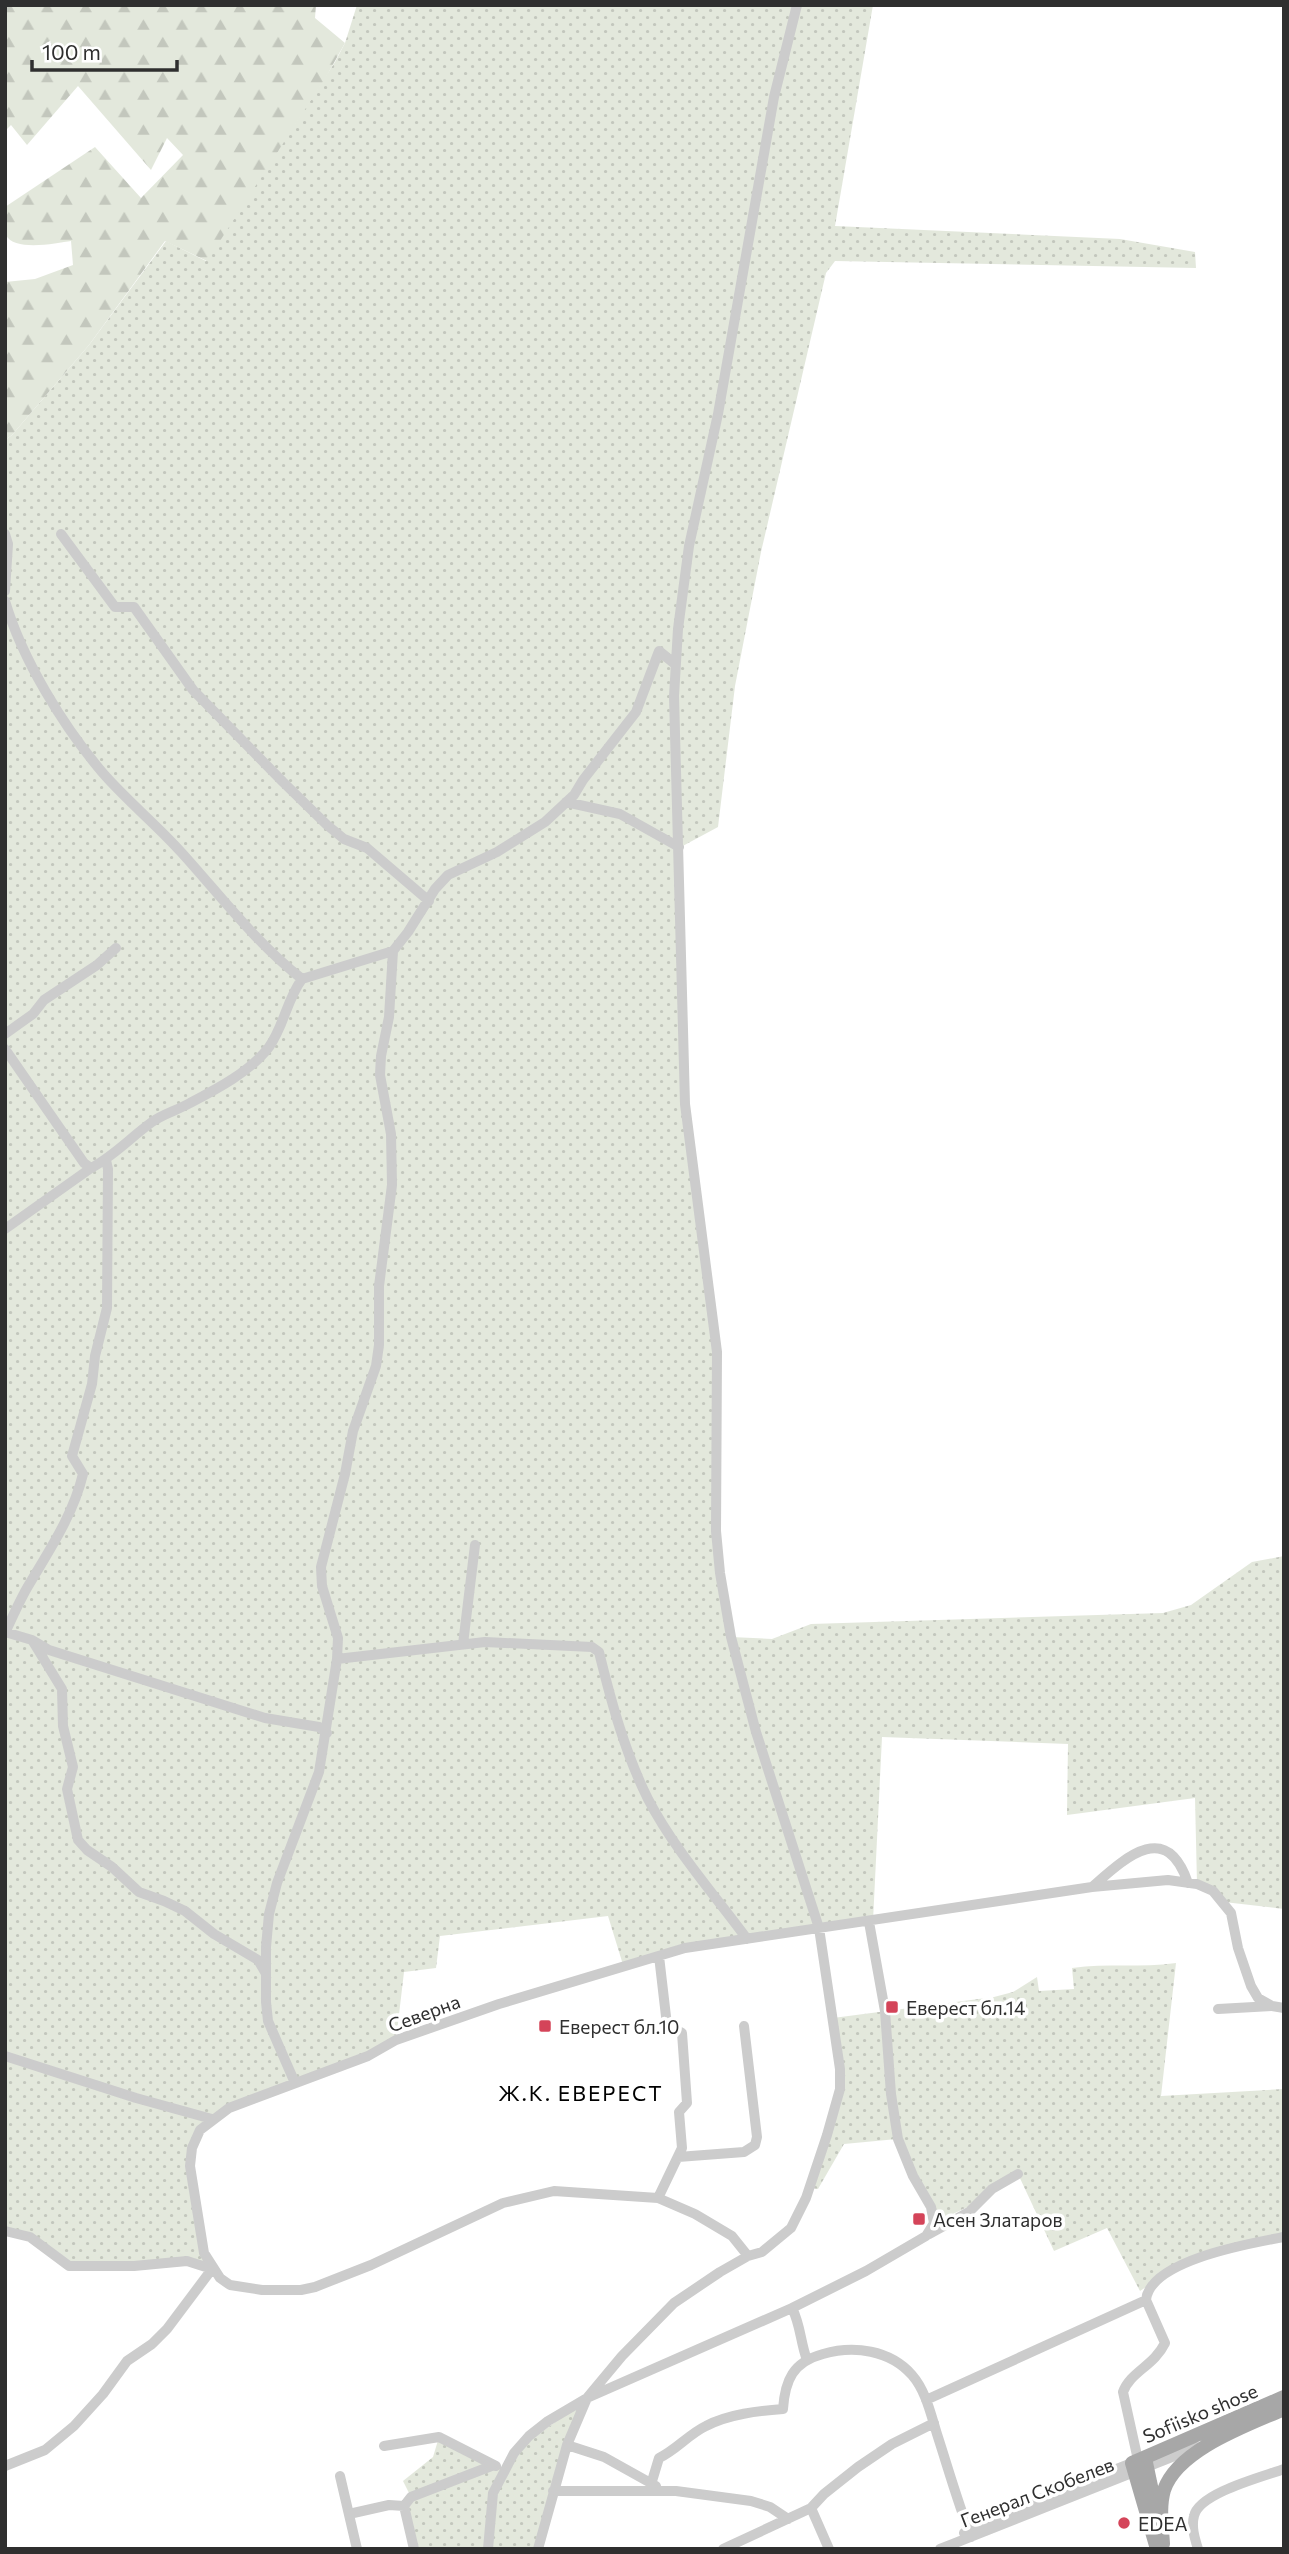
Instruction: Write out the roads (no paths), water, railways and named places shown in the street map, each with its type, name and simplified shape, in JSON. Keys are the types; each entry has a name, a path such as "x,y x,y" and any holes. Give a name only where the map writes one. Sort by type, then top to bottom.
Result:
{"main road":[{"name":"Sofiisko shose","path":"1140,2464 1284,2397"},
{"name":"Sofiisko shose","path":"1162,2547 1162,2498 1170,2477 1189,2459 1219,2439 1284,2409"},
{"path":"1140,2464 1162,2547"}],"street":[{"path":"538,2549 567,2445 587,2398 657,2318 697,2287 748,2256 762,2252 791,2228 799,2215 840,2089 839,2056 819,1928 756,1732 731,1637 720,1573 716,1531 717,1352 685,1104 674,696 678,629 689,546 715,426 774,97 797,5"},
{"path":"5,534 8,544 5,591"},
{"path":"61,534 116,607 134,607 193,690 300,799 344,839 367,849 429,901"},
{"path":"5,601 22,649 60,714 103,773 178,848 258,938 302,979"},
{"path":"295,2083 268,2021 266,1975 269,1914 277,1883 319,1772 327,1732 338,1638 322,1586 321,1567 345,1475 353,1431 376,1366 379,1345 379,1286 391,1185 391,1134 380,1075 391,994 393,951 448,875 530,833 570,799 636,712 659,651 676,664"},
{"path":"570,799 620,814 679,847"},
{"path":"5,1034 33,1014 44,1000 97,965 116,948"},
{"path":"5,1230 106,1160 153,1121 211,1091 257,1060 270,1046 290,999 302,979 393,951"},
{"path":"5,1049 84,1163 91,1168"},
{"path":"106,1160 107,1308 95,1356 92,1384 72,1456 83,1474 79,1490 49,1553 5,1632 32,1640 49,1650 265,1718 319,1727 327,1732"},
{"path":"463,1644 475,1545"},
{"path":"32,1640 62,1689 63,1726 73,1767 67,1789 78,1840 139,1892 185,1911 214,1934 258,1960 266,1975"},
{"path":"337,1658 463,1644 549,1643 592,1647 598,1652 618,1721 648,1798 675,1844 747,1939"},
{"path":"1092,1887 1127,1856 1144,1848 1159,1848 1173,1856 1181,1864 1188,1882 1213,1891 1224,1902 1231,1913 1238,1948 1251,1986 1258,1998 1278,2007"},
{"name":"Северна","path":"212,2269 204,2253 190,2166 192,2148 200,2130 229,2108 368,2056 396,2040 499,2004 685,1948 1092,1887 1147,1880 1188,1882"},
{"path":"869,1922 885,2011 891,2094 898,2139 913,2176 932,2207 934,2223 926,2236"},
{"path":"658,2198 682,2148 679,2112 687,2103 682,2033 667,2025 659,1956"},
{"path":"1218,2009 1278,2007"},
{"path":"678,2157 744,2152 755,2145 757,2137 744,2026"},
{"path":"5,2056 212,2119"},
{"path":"404,2506 411,2497 499,2468 529,2436 548,2421 587,2398 792,2308 866,2271 968,2213 992,2189 1018,2174"},
{"path":"5,2231 30,2237 69,2266 134,2266 187,2261 212,2269 230,2285 262,2290 301,2290 371,2265 503,2203 554,2191 658,2198 695,2214 732,2236 748,2256"},
{"path":"1140,2464 1122,2392 1125,2385 1155,2361 1165,2343 1146,2300 1147,2293 1158,2278 1175,2267 1205,2256 1284,2237"},
{"path":"5,2466 45,2450 74,2427 127,2361 152,2344 167,2329 212,2269"},
{"path":"926,2400 1146,2300"},
{"path":"792,2308 800,2325 802,2346 807,2360"},
{"path":"650,2487 659,2458 672,2452 705,2426 754,2412 783,2409 784,2393 798,2365 837,2350 873,2351 905,2368 914,2377 926,2400 970,2533"},
{"path":"723,2549 811,2508 858,2467 892,2444 934,2423"},
{"path":"384,2446 439,2437 499,2468"},
{"name":"Генерал Скобелев","path":"942,2547 970,2533 981,2522 1140,2464 1219,2439"},
{"path":"567,2445 604,2457 650,2487"},
{"path":"488,2549 493,2493 499,2468"},
{"path":"1198,2549 1194,2534 1194,2516 1203,2501 1284,2469"},
{"path":"340,2476 357,2549"},
{"path":"553,2491 650,2487 751,2501 770,2507 788,2519"},
{"path":"349,2514 389,2505 404,2506"},
{"path":"404,2506 414,2549"},
{"path":"811,2508 829,2549"}],"place":[{"name":"Еверест бл.14","path":"892,2007"},
{"name":"Еверест бл.10","path":"545,2026"},
{"name":"Асен Златаров","path":"919,2219"},
{"name":"EDEA","path":"1124,2523"}],"district":[{"name":"Ж.К. ЕВЕРЕСТ","path":"581,2092"}]}
